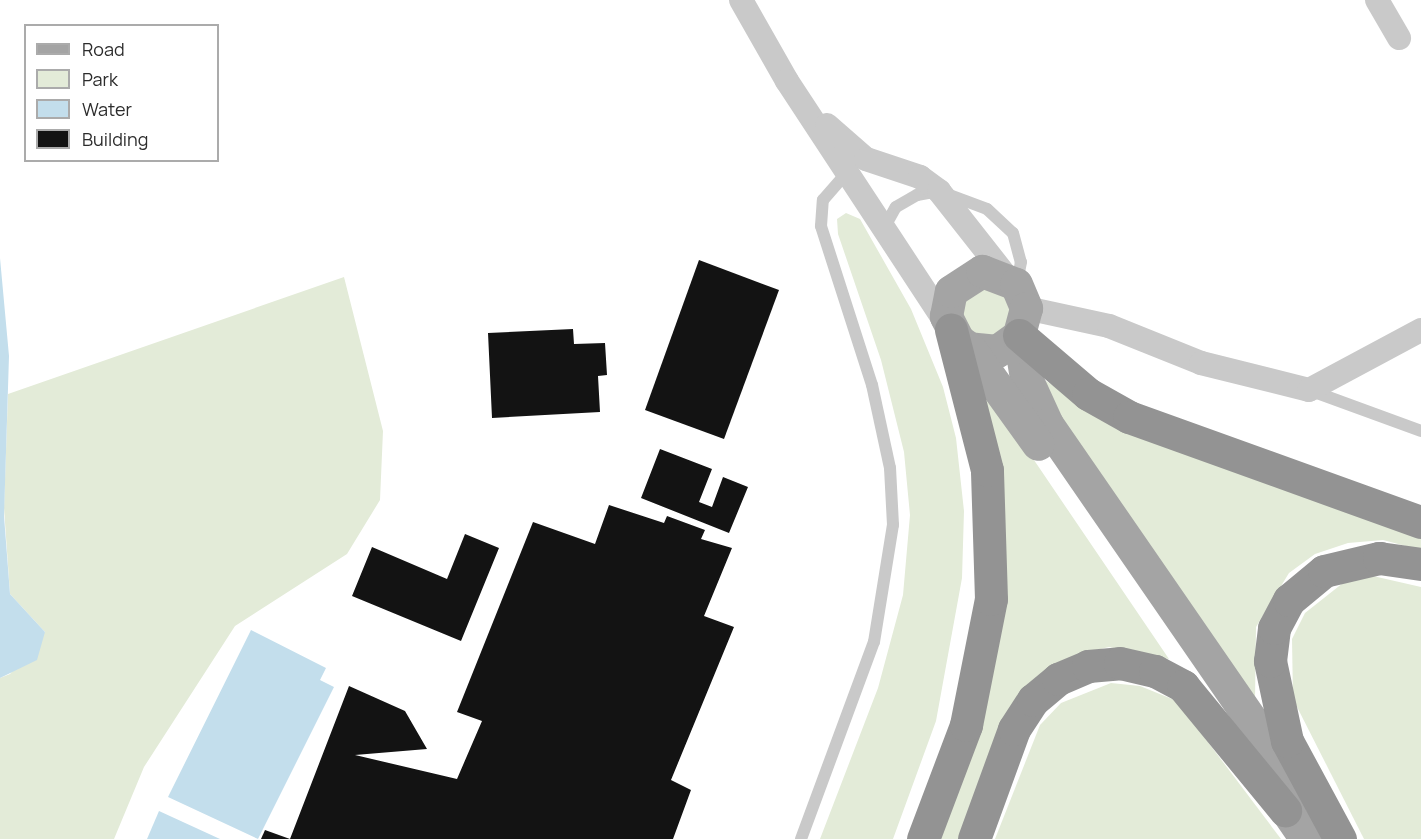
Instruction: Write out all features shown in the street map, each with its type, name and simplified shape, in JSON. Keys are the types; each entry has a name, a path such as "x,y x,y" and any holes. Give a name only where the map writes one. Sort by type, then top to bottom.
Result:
{"highway":[{"path":"1017,301 1088,394 1130,417 1421,522"},
{"path":"923,839 966,725 991,599 987,470 960,339"},
{"path":"1340,839 1287,741 1270,661 1274,628 1288,600 1324,571 1379,558 1421,564"},
{"path":"974,839 1014,729 1033,700 1058,679 1089,666 1120,663 1155,671 1184,686 1285,810"}],"main road":[{"path":"1306,839 960,339 946,303 959,281 982,271 1017,301 1026,378 1047,424 1334,839"},
{"path":"960,339 997,351 1017,301"}],"street":[{"path":"741,0 787,81 884,230 960,339"},
{"path":"1377,0 1400,38"},
{"path":"787,81 840,140 866,159 920,177 939,191 1017,301 1109,326 1201,363 1309,390 1421,330"}],"lane":[{"path":"801,839 874,642 893,525 890,468 872,385 821,226 824,200 846,172 866,159"},
{"path":"884,230 905,200 939,191 1005,221 1021,262 1017,301"},
{"path":"1309,390 1421,431"}],"green space":[{"path":"846,213 860,219 911,309 943,387 956,438 964,511 962,578 936,721 893,839 820,839 878,688 903,595 910,515 904,452 881,360 838,234 837,219"},
{"path":"344,277 383,431 380,500 347,554 235,626 144,767 114,839 0,839 0,678 10,674 45,632 10,594 4,508 8,394"},
{"path":"985,281 1015,304 1001,336 966,332 960,296"},
{"path":"1040,377 1069,396 1421,535 1421,550 1383,540 1348,543 1315,554 1289,573 1256,627 1255,700 1051,408"},
{"path":"983,385 1169,659 1109,647 1079,654 960,839 936,839 1004,605 1004,494"},
{"path":"1373,576 1421,587 1421,839 1364,839 1293,699 1292,639 1305,613 1348,579"},
{"path":"1111,683 1140,686 1177,701 1281,839 995,839 1040,725 1061,703"}],"water":[{"path":"0,258 9,356 4,516 10,594 45,632 37,660 0,678"},
{"path":"251,630 326,668 320,680 334,687 258,839 168,797"},
{"path":"159,811 220,839 147,839"}],"building":[{"path":"699,260 779,290 724,439 645,410"},
{"path":"573,329 574,344 605,343 607,375 598,376 600,412 492,418 488,333"},
{"path":"660,449 712,469 699,502 712,507 723,477 748,487 729,533 641,498"},
{"path":"609,505 664,523 667,516 705,530 701,539 732,548 704,616 734,627 671,780 691,790 673,839 290,839 349,686 405,711 427,749 355,755 457,779 482,721 457,712 533,522 595,544"},
{"path":"465,534 499,548 461,641 352,596 372,547 447,579"},
{"path":"265,830 290,839 261,839"}]}
